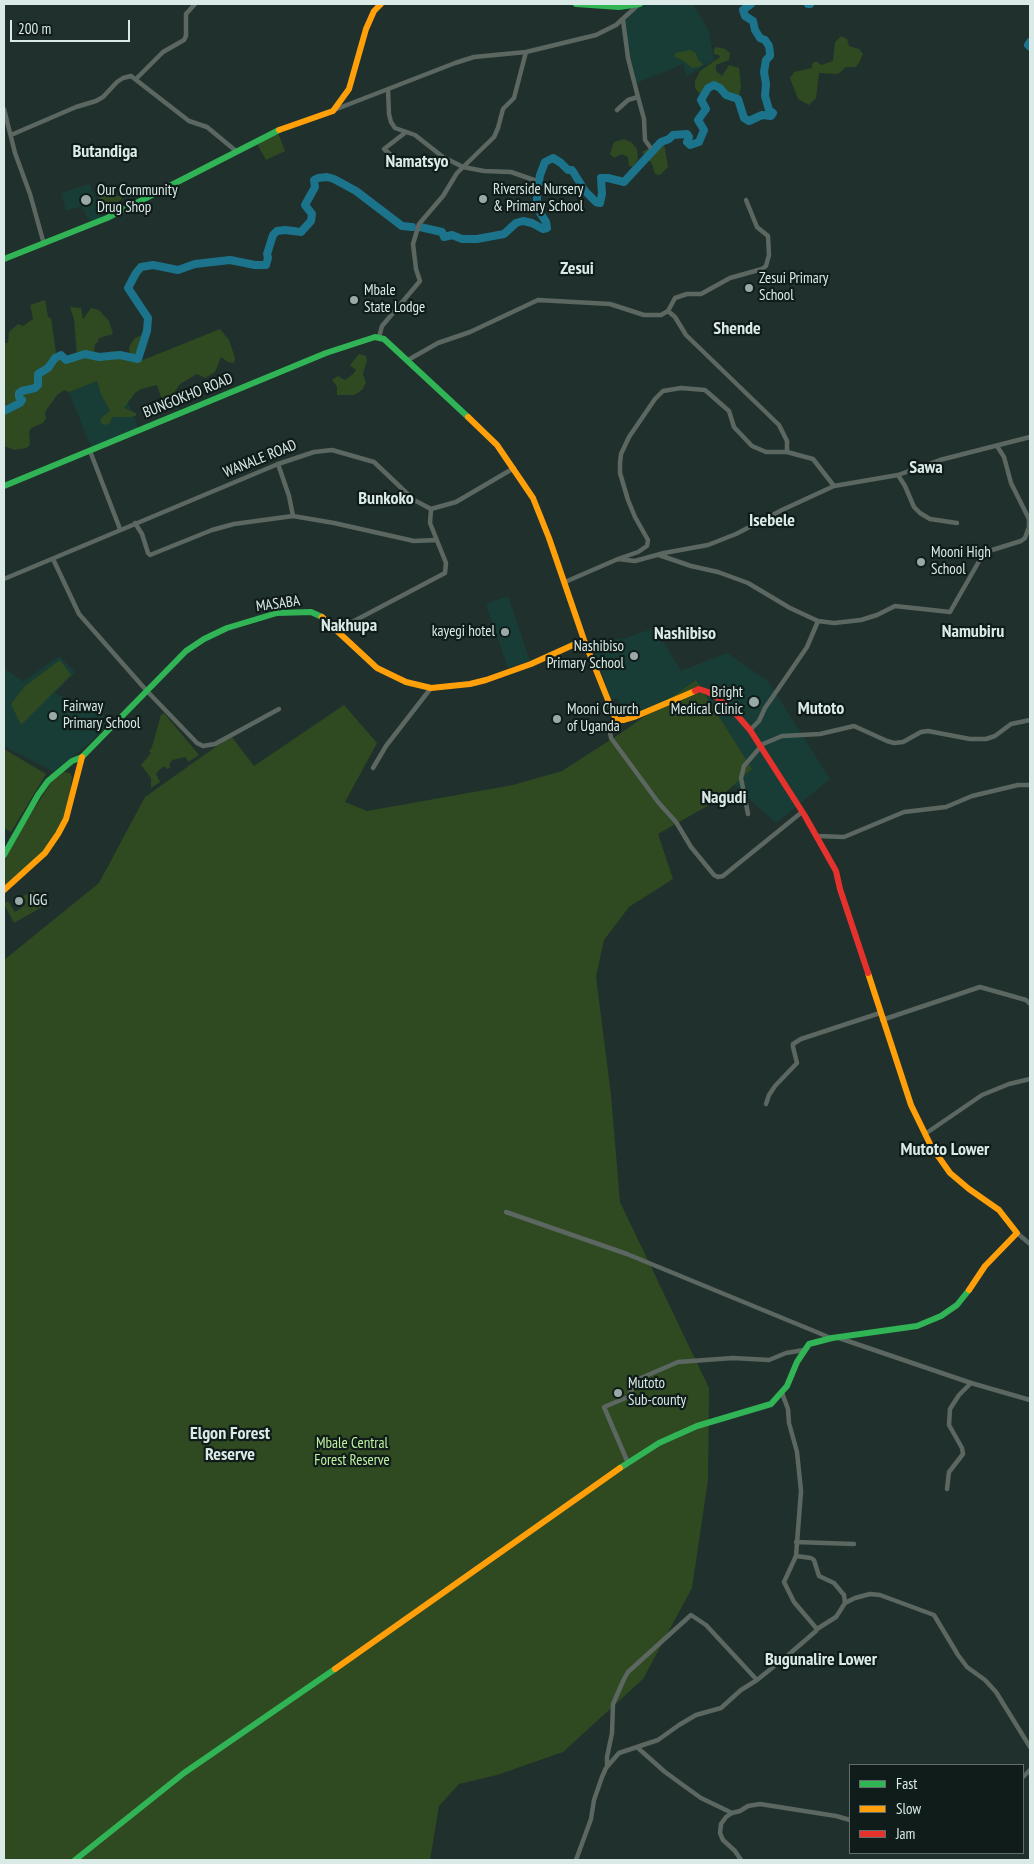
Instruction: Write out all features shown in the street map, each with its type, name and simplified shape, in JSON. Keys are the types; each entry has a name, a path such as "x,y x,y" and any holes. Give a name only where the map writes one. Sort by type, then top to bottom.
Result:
{"street":[{"path":"136,79 163,52 184,40 186,36 186,14 195,4"},
{"path":"332,111 349,89 366,29 374,11 381,4"},
{"path":"576,4 619,7 639,5"},
{"path":"4,259 107,218 275,131 474,57 526,52 596,35 610,29 623,20 639,5"},
{"path":"623,20 628,58 644,119 645,140 650,147"},
{"path":"526,52 514,98 503,109 496,133 453,178 439,201 419,224 413,247 420,281 382,326 381,338 408,360 496,445 514,468 536,502 584,640 611,712 616,720"},
{"path":"11,135 103,97 123,78 131,76 188,121 207,127 236,151"},
{"path":"388,89 391,122 395,128 425,141 442,157 463,167 484,171 512,172 534,180"},
{"path":"617,110 625,102 638,97"},
{"path":"4,112 44,244"},
{"path":"399,162 384,149 406,132"},
{"path":"408,360 438,343 478,328 538,300 610,304 654,316 668,311 675,298 687,294 701,294 730,278 762,269 766,266 769,255 768,236 757,226 746,200"},
{"path":"668,311 675,317 686,335 779,425 787,441 787,452"},
{"name":"BUNGOKHO ROAD","path":"4,486 326,353 369,338 381,338"},
{"path":"565,582 644,550 647,546 648,540 633,514 628,500 620,473 620,463 621,454 630,437 655,399 663,391 681,388 705,390 729,411 734,427 752,446 766,452 787,452 813,459 834,486"},
{"path":"618,559 634,561 712,544 834,486 898,475 940,460 1030,437"},
{"path":"659,555 748,583 790,608 818,621 834,623 861,620 895,606 945,612 952,611 982,556 989,551 1023,540 1029,527 1029,519 1011,483 1004,457 997,446"},
{"name":"WANALE ROAD","path":"4,579 278,464 314,452 332,450 369,460 378,465 417,502 431,509"},
{"path":"90,451 120,529"},
{"path":"278,464 294,516"},
{"path":"337,630 444,573 446,563 430,523 431,509 456,502 514,468"},
{"path":"898,475 914,507 920,513 930,519 957,523"},
{"path":"135,523 142,534 150,555 212,530 243,522 294,516 414,541 436,540"},
{"path":"53,559 79,614 146,690 197,743 203,746 215,744 279,709"},
{"name":"MASABA","path":"82,757 186,651 204,639 227,628 277,613 311,612 323,617 378,668 406,682 431,688 470,684 486,680 531,664 584,640"},
{"path":"750,730 759,721 765,708 807,646 818,621"},
{"path":"373,768 386,746 431,688"},
{"path":"616,720 634,717 699,689 708,692 722,701 750,730 817,836 836,871 911,1105 925,1134 950,1173 969,1190 998,1210 1017,1233 1030,1244"},
{"path":"616,720 610,732 611,738 658,802 676,822 697,855 714,875 718,877 723,876 802,812"},
{"path":"748,814 742,786 742,774 746,764 765,742 782,736 820,734 854,726 894,743 903,742 928,730 970,739 986,740 1011,724 1030,720"},
{"path":"4,855 48,781 82,757"},
{"path":"4,890 45,853 58,834 66,819 75,777 82,757"},
{"path":"64,768 75,777"},
{"path":"817,836 844,837 904,812 946,807 972,796 1030,785"},
{"path":"766,1104 775,1086 797,1063 793,1044 801,1039 980,988 1026,1000 1030,1004"},
{"path":"925,1134 982,1095 1008,1084 1030,1079"},
{"path":"506,1212 627,1254 834,1338 971,1383 1030,1400"},
{"path":"75,1860 184,1773 468,1577 628,1463 677,1434 697,1426 765,1407 782,1393 804,1350 812,1342 910,1327 941,1316 964,1298 985,1266 1017,1233"},
{"path":"628,1463 604,1408 628,1398 640,1378 678,1362 733,1358 769,1360 786,1353 804,1350"},
{"path":"947,1489 949,1472 963,1454 962,1448 950,1425 950,1409 959,1395 971,1383"},
{"path":"782,1393 788,1409 789,1423 797,1452 801,1491 796,1556 784,1580 784,1585 794,1602 817,1629"},
{"path":"796,1542 854,1544"},
{"path":"796,1556 814,1560 819,1576 829,1580 842,1590 845,1603"},
{"path":"576,1860 591,1819 597,1790 607,1767 624,1750 638,1748 658,1740 688,1719 721,1708 741,1690 758,1680 795,1650 817,1629 836,1617 845,1603 862,1596 880,1594 934,1615 967,1667 985,1680 996,1692 1030,1748"},
{"path":"607,1767 612,1734 613,1704 624,1679 628,1672 691,1615 706,1625 758,1680"},
{"path":"638,1748 665,1772 701,1798 732,1813"},
{"path":"741,1860 735,1851 723,1840 720,1833 721,1824 726,1816 754,1804 836,1816 849,1820"}],"shaded area":[{"path":"643,4 693,4 709,31 714,60 687,76 683,64 634,84 624,20"},
{"path":"90,184 102,218 91,223 81,206 66,211 61,193"},
{"path":"97,381 124,390 138,428 91,447 69,392"},
{"name":"kayegi hotel","path":"508,596 530,661 508,668 486,604"},
{"path":"655,628 681,671 727,653 768,681 830,779 776,823 716,769 664,715 622,708 618,698 611,700 591,643 626,638"},
{"name":"Fairway Primary School","path":"59,656 75,672 55,693 82,708 111,719 89,743 54,772 4,746 4,670 10,672 23,682"}],"green space":[{"path":"841,36 847,39 849,46 859,49 863,54 856,67 846,67 838,74 819,73 816,98 809,105 798,99 790,78 794,72 812,68 812,64 816,61 821,65 833,61 835,42"},
{"path":"716,47 725,49 730,53 729,60 716,65 716,71 722,76 729,65 739,68 741,87 738,99 726,95 720,88 714,85 704,93 699,93 695,88 695,81 700,71 720,57 714,54"},
{"path":"690,50 696,53 698,60 703,64 699,67 692,68 675,57 675,53"},
{"path":"278,133 285,151 266,160 256,142"},
{"path":"624,139 631,142 637,149 638,159 633,167 629,166 628,157 622,154 614,158 610,154 614,142"},
{"path":"658,143 664,144 668,167 660,175 655,174 652,164 642,152"},
{"path":"112,193 113,196 120,196 122,199 106,209 97,209 95,204 97,199"},
{"path":"45,300 48,317 51,318 58,357 61,355 66,358 77,356 74,319 70,307 81,308 83,319 91,308 99,310 109,321 113,334 99,338 95,344 94,354 112,351 130,355 129,347 134,339 142,335 145,345 140,358 143,360 220,329 229,340 235,358 234,363 228,362 221,357 215,372 205,378 197,374 180,384 171,397 162,400 157,385 141,389 135,393 124,408 136,413 136,416 112,417 110,423 105,425 102,424 100,419 110,411 97,381 69,392 64,390 57,395 45,412 46,418 43,423 31,428 29,432 30,445 26,448 14,450 4,446 4,343 8,343 9,332 18,324 23,326 33,319 30,305"},
{"path":"359,354 366,356 367,360 363,374 366,383 362,390 354,395 337,395 337,387 332,380 338,376 345,380 353,374 356,370 350,365"},
{"path":"60,660 71,675 21,725 11,704 25,686"},
{"name":"Mbale Central Forest Reserve","path":"696,680 752,769 716,801 658,834 673,879 629,907 604,940 596,977 611,1095 620,1202 709,1388 708,1480 692,1588 643,1679 563,1752 497,1775 459,1784 439,1806 430,1860 4,1860 4,960 99,883 145,797 231,736 254,766 344,705 377,743 345,802 367,811 513,785 562,771 621,733"},
{"path":"164,713 199,755 188,762 186,757 172,760 169,765 171,767 167,769 164,766 158,771 156,774 160,782 151,788 151,778 141,765 151,753 149,751 152,747 161,715"},
{"path":"4,749 46,774 11,832 4,828"},
{"path":"64,772 70,773 72,777 68,811 44,852 4,886 4,861 20,831 52,781"},
{"path":"33,890 42,907 14,923 4,904 8,901 15,912 26,903 22,897"}],"waterway":[{"path":"420,227 442,232 444,237 452,235 462,239 477,239 504,234 516,223 523,221 543,229 547,228 546,222 537,208 537,193 540,175 545,162 553,158 568,170 572,170 585,191 596,202 600,203 602,194 601,178 624,182 661,142 673,135 687,134 689,137 687,142 690,145 699,142 704,130 698,120 706,109 701,100 708,88 714,85 720,88 726,95 738,99 744,118 749,121 762,115 771,116 773,113 769,110 765,96 764,72 766,60 770,56 769,46 765,40 760,38 755,30 753,21 745,16 743,10 751,4"},
{"path":"1030,42 1028,45 1030,47"},
{"path":"4,411 20,403 22,400 19,397 19,393 35,388 38,385 38,374 48,368 55,358 61,355 66,360 85,354 99,357 120,355 138,359 147,331 148,318 128,288 141,267 153,265 178,270 195,264 230,260 255,265 266,265 267,254 273,235 277,231 301,232 311,221 312,214 305,205 315,187 314,180 318,178 327,177 334,179 356,191 402,226 412,227"}],"traffic: fast":[{"path":"576,4 619,7 640,4"},
{"path":"4,259 107,218 279,130"},
{"path":"4,486 326,353 375,337 384,339 468,417"},
{"path":"4,855 48,781 72,761 82,757 186,651 204,639 227,628 277,613 311,612 322,617"},
{"path":"620,1468 659,1443 697,1426 771,1404 787,1386 797,1362 809,1344 832,1338 917,1326 941,1316 957,1305 969,1290"},
{"path":"75,1860 184,1773 335,1669"}],"traffic: slow":[{"path":"279,130 333,111 349,89 366,29 374,11 381,4"},
{"path":"468,417 497,445 533,498 549,538 584,640 616,720 634,717 695,691"},
{"path":"322,617 377,668 406,682 431,688 470,684 486,680 531,664 584,640"},
{"path":"4,890 45,853 58,834 66,819 82,757"},
{"path":"868,973 911,1105 931,1146 950,1173 999,1210 1017,1233 985,1266 969,1290"},
{"path":"335,1669 620,1468"}],"traffic: jam":[{"path":"695,691 699,689 708,692 722,701 736,714 750,730 805,816 836,871 840,889 868,973"}],"place":[{"name":"Riverside Nursery & Primary School","path":"483,199"},
{"name":"Our Community Drug Shop","path":"86,200"},
{"name":"Zesui Primary School","path":"749,288"},
{"name":"Mbale State Lodge","path":"354,300"},
{"name":"Mooni High School","path":"921,562"},
{"name":"kayegi hotel","path":"505,632"},
{"name":"Nashibiso Primary School","path":"634,656"},
{"name":"Bright Medical Clinic","path":"754,702"},
{"name":"Fairway Primary School","path":"53,716"},
{"name":"Mooni Church of Uganda","path":"557,719"},
{"name":"IGG","path":"19,901"},
{"name":"Mutoto Sub-county","path":"618,1393"}],"district":[{"name":"Butandiga","path":"105,152"},
{"name":"Namatsyo","path":"417,162"},
{"name":"Zesui","path":"577,269"},
{"name":"Shende","path":"737,329"},
{"name":"Sawa","path":"926,468"},
{"name":"Bunkoko","path":"386,499"},
{"name":"Isebele","path":"772,521"},
{"name":"Nakhupa","path":"349,626"},
{"name":"Namubiru","path":"973,632"},
{"name":"Nashibiso","path":"685,634"},
{"name":"Mutoto","path":"821,709"},
{"name":"Nagudi","path":"724,798"},
{"name":"Mutoto Lower","path":"945,1150"},
{"name":"Elgon Forest Reserve","path":"230,1444"},
{"name":"Bugunalire Lower","path":"821,1660"}]}
